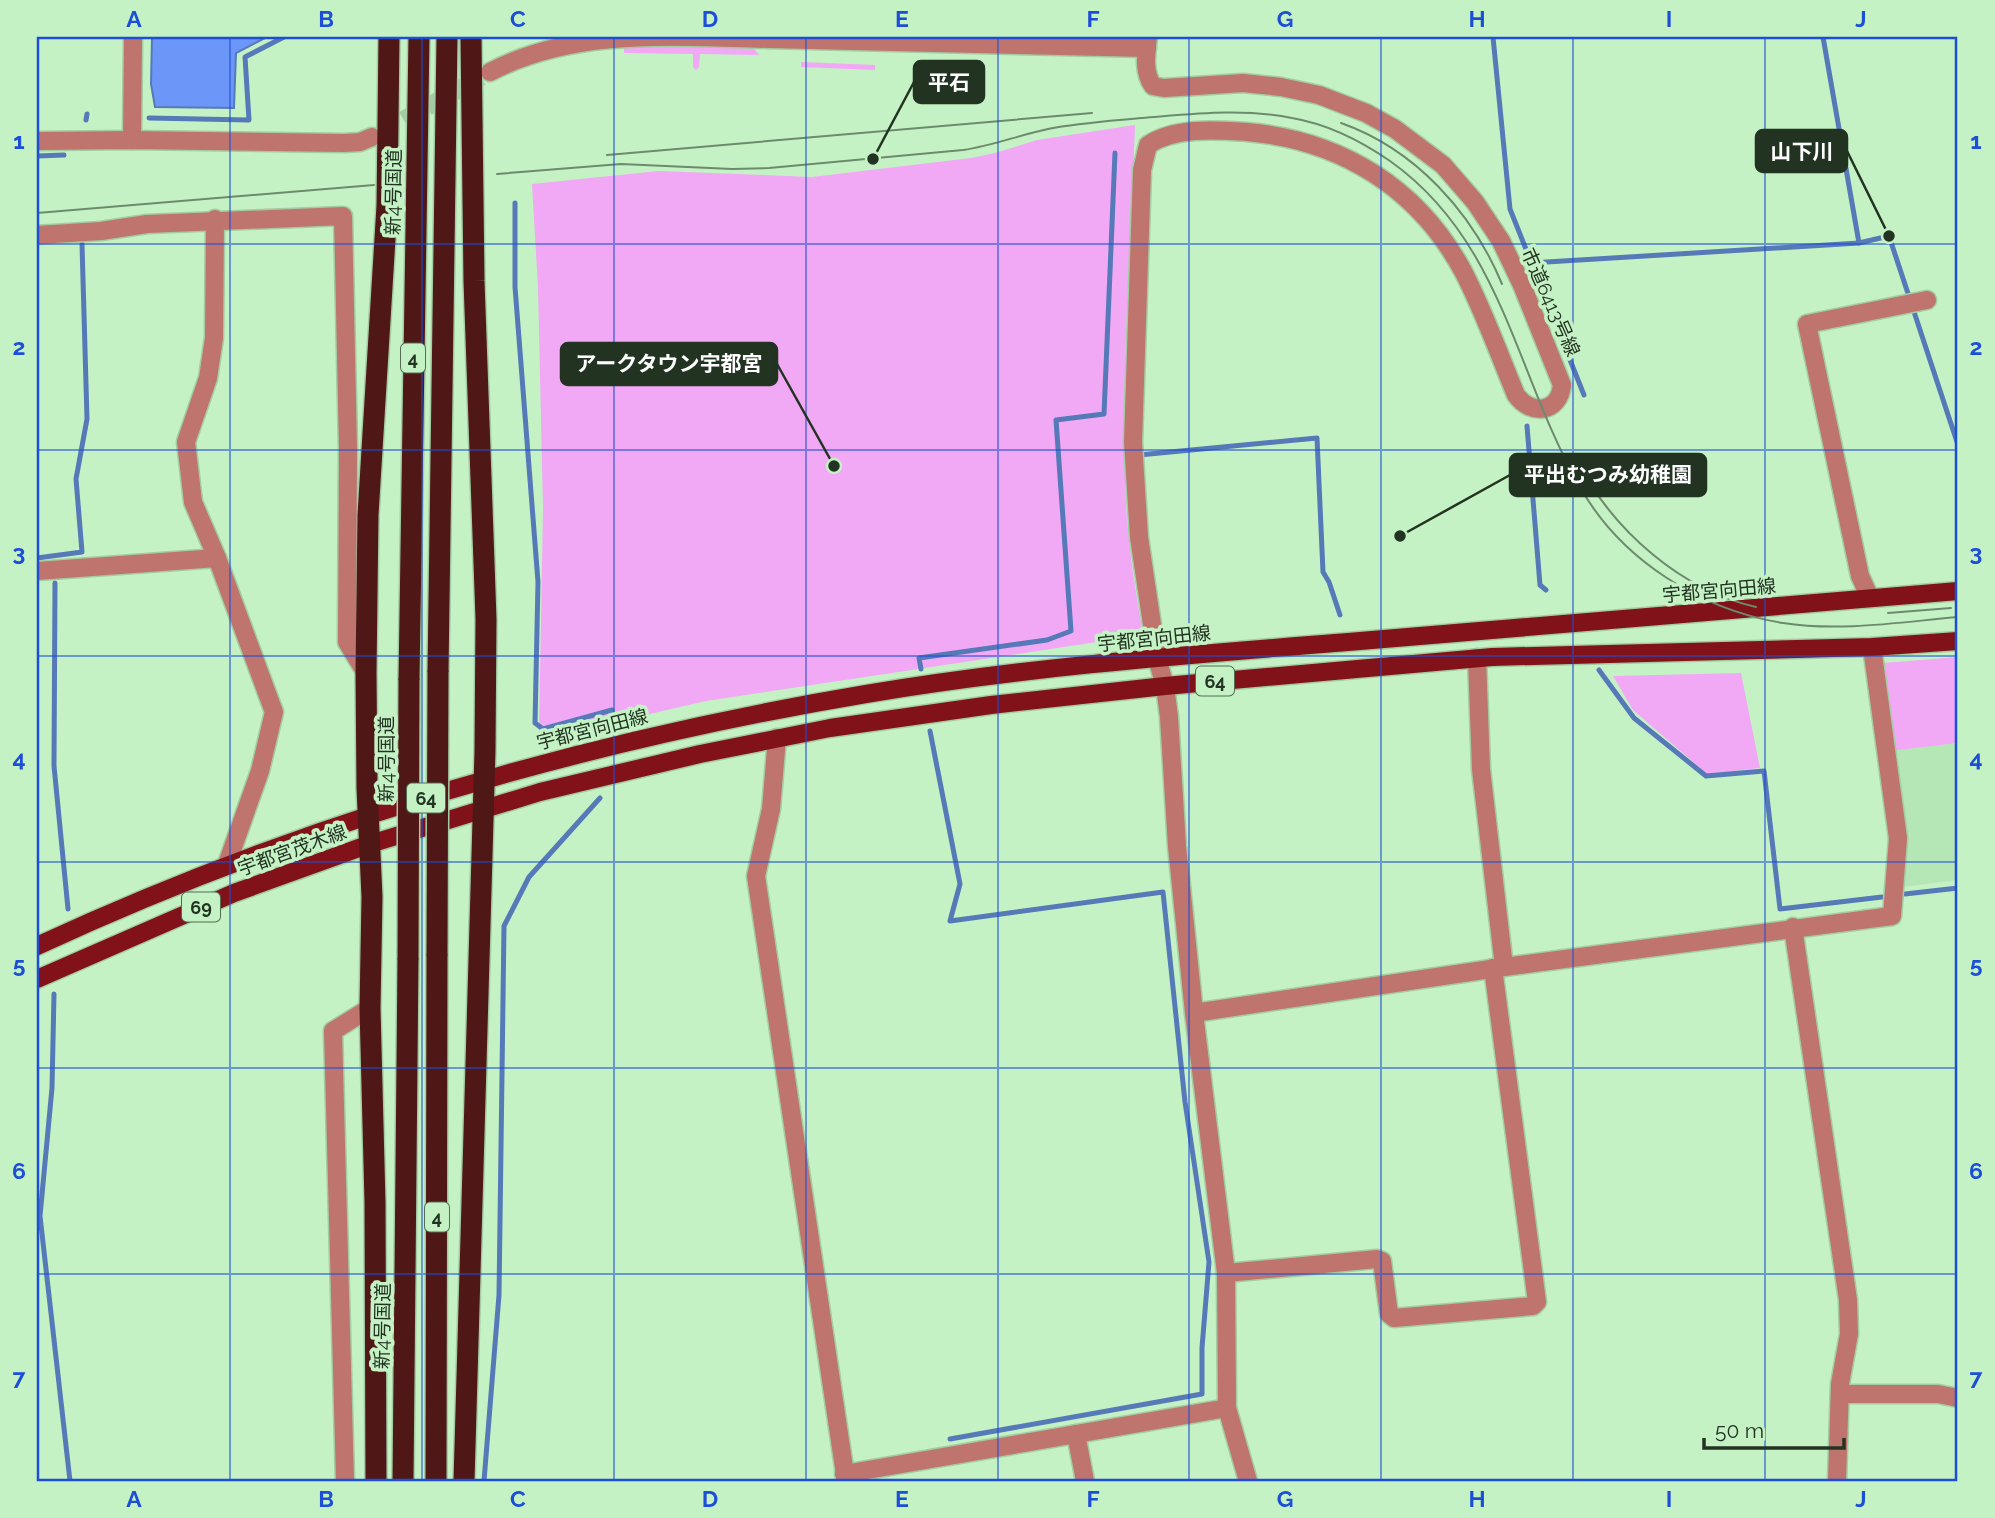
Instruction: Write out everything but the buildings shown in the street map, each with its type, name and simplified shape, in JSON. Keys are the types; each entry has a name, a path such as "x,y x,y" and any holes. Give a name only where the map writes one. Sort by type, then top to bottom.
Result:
{"highway":[{"path":"376,1481 375,1202 370,1008 372,897 366,673 369,515 387,206 389,37"},
{"name":"新4号国道","path":"403,1481 409,680 419,37"},
{"name":"4","path":"436,1481 438,672 447,37"},
{"path":"464,1481 484,781 486,619 473,268 471,37"}],"main road":[{"name":"宇都宮向田線","path":"368,815 533,766 654,735 884,691 1157,658 1958,591"},
{"name":"64","path":"370,844 540,792 777,738 991,705 1164,686 1477,658 1872,647 1958,641"},
{"name":"宇都宮茂木線","path":"37,946 228,864 368,815"},
{"name":"宇都宮茂木線","path":"37,979 234,893 370,844"}],"street":[{"path":"132,140 133,37"},
{"path":"491,72 555,48 643,37 1147,43"},
{"name":"市道6413号線","path":"1147,43 1147,78 1153,86 1164,88 1243,83 1320,94 1366,113 1395,129 1443,165 1475,202 1501,241 1560,376 1561,394 1557,401 1538,410 1521,402 1464,272 1445,241 1422,213 1389,183 1353,160 1315,144 1233,131 1172,135 1159,138 1148,145 1142,170 1133,442 1139,537 1157,658"},
{"path":"37,142 132,140 344,143 360,142 372,137"},
{"path":"37,235 101,231 146,223 344,216 348,447 347,642 366,673"},
{"path":"215,219 214,338 208,378 186,442 193,502 217,558 274,712 260,771 228,864"},
{"path":"1870,598 1860,576 1807,324 1925,301"},
{"path":"37,571 217,558"},
{"path":"1194,1013 1793,927 1892,916 1898,838 1872,647"},
{"path":"1157,658 1169,717 1177,846 1194,1013 1226,1273 1227,1408 1248,1481"},
{"path":"1226,1273 1377,1259 1382,1262 1389,1314 1394,1318 1533,1306 1537,1302 1498,968 1480,769 1477,658"},
{"path":"777,738 771,809 756,876 845,1477 1227,1408"},
{"path":"1793,927 1848,1300 1849,1334 1840,1394 1837,1481"},
{"path":"345,1481 333,1031 370,1008"},
{"path":"1840,1394 1938,1394 1958,1398"},
{"path":"1076,1434 1085,1481"}],"shaded area":[{"path":"624,44 750,44 759,55 700,54 699,67 696,70 693,67 693,54 624,53"},
{"path":"801,62 875,65 875,70 801,67"},
{"path":"1135,125 1125,362 1124,456 1129,536 1143,635 706,701 550,737 539,732 543,508 538,287 532,184 659,171 812,177 971,158 1037,140"},
{"path":"1958,657 1958,743 1890,751 1883,663"},
{"path":"1741,673 1760,768 1707,774 1633,710 1613,676"},
{"path":"1958,743 1958,880 1902,887 1890,751"}],"water":[{"path":"152,37 267,37 236,53 234,108 155,107 151,84"}],"waterway":[{"path":"149,118 249,120 245,57 284,37"},
{"path":"1493,37 1510,209 1584,395"},
{"path":"1823,37 1859,243 1889,236 1958,445"},
{"path":"86,120 87,114"},
{"path":"921,669 919,658 1047,640 1071,631 1056,420 1104,414 1115,153"},
{"path":"37,156 64,155"},
{"path":"515,203 515,287 538,582 535,723 543,729 612,710 612,717"},
{"path":"1530,263 1859,243"},
{"path":"37,558 82,552 76,479 87,419 82,244"},
{"path":"1527,426 1540,585 1546,590"},
{"path":"1139,455 1317,438 1323,572 1340,615"},
{"path":"55,583 54,766 68,909"},
{"path":"1599,670 1634,718 1706,776 1764,771 1780,909 1882,897"},
{"path":"930,731 960,884 950,921 1163,892 1185,1102 1209,1262 1202,1348 1202,1394 950,1439"},
{"path":"484,1481 499,1295 504,926 529,877 600,798"},
{"path":"1905,894 1958,888"},
{"path":"54,994 52,1088 40,1216 70,1481"}],"tunnel":[{"path":"380,133 481,77"}],"tram line":[{"path":"607,155 1092,113"},
{"path":"497,174 621,164 769,168 963,150 1060,127 1199,114 1255,113 1318,124 1355,140 1390,161 1428,193 1458,230 1483,270 1503,312 1558,444 1580,487 1617,537 1641,559 1666,578 1722,607 1783,623 1826,627 1958,617"},
{"path":"1341,123 1368,134 1393,149 1417,166 1438,186 1475,232 1502,284"},
{"path":"37,213 374,185"},
{"path":"1579,464 1611,512 1652,554 1702,587 1728,599 1756,607"},
{"path":"1888,613 1951,608"}],"place":[{"name":"平石","path":"873,159"},
{"name":"山下川","path":"1889,236"},
{"name":"アークタウン宇都宮","path":"834,466"},
{"name":"平出むつみ幼稚園","path":"1400,536"}]}
